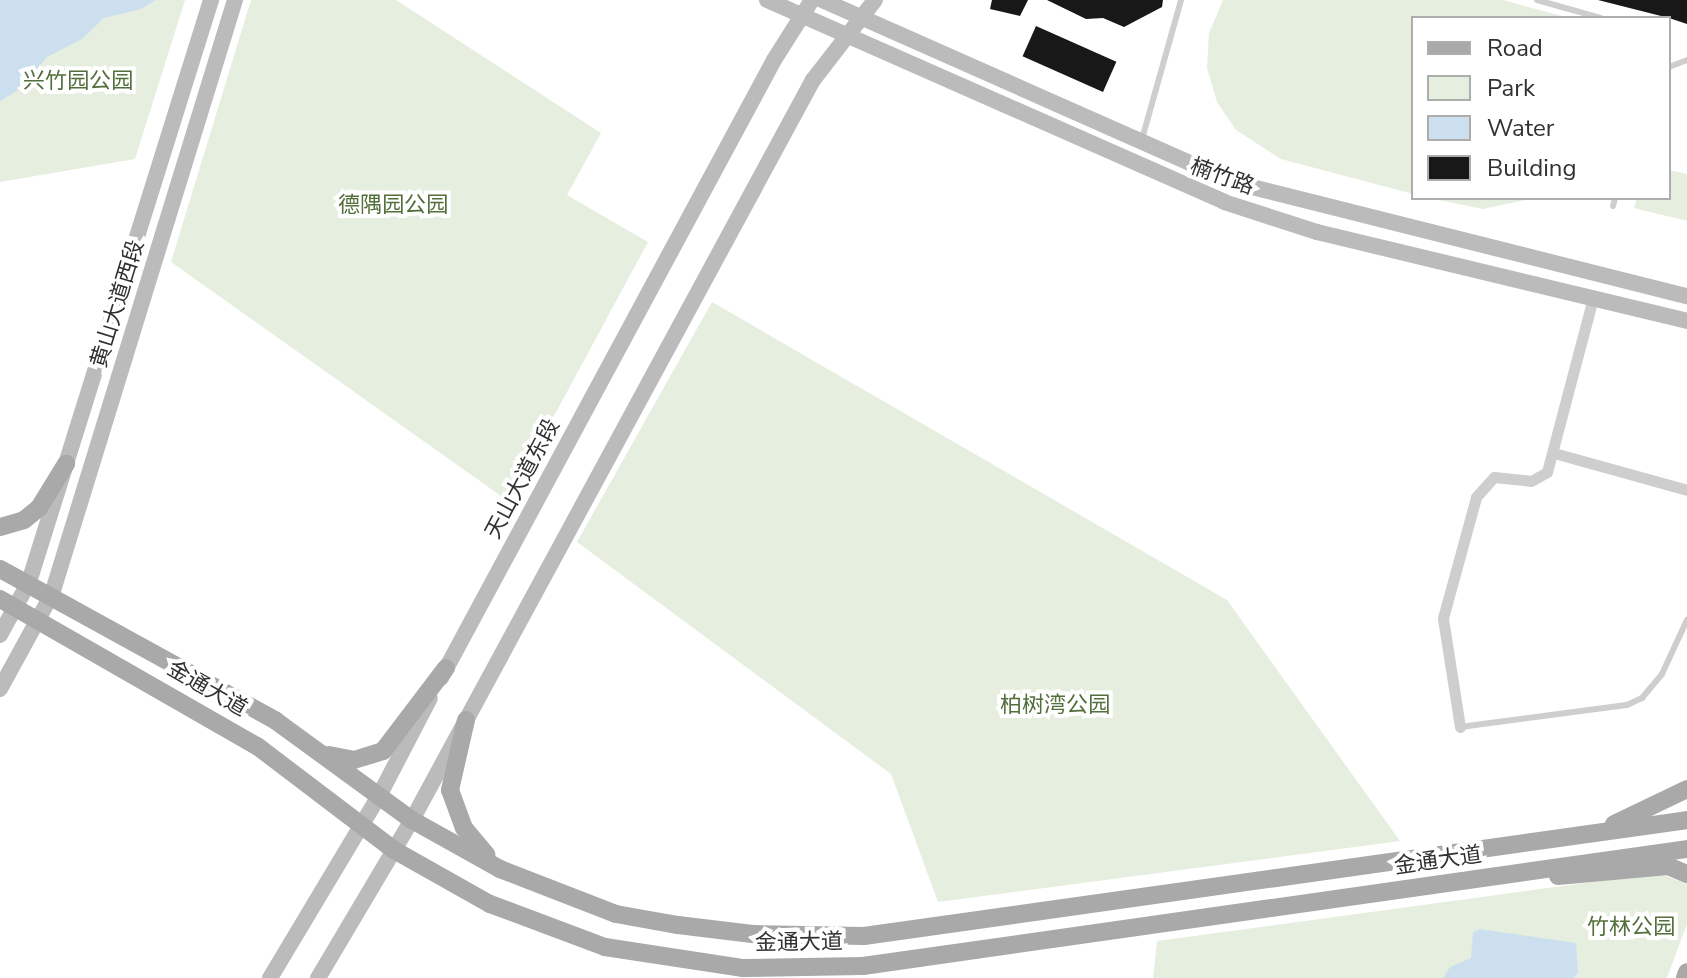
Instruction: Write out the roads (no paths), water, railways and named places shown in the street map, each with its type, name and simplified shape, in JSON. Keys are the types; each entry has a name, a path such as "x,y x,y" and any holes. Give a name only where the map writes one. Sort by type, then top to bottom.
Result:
{"main road":[{"name":"黄山大道西段","path":"0,635 9,603 29,582 211,0"},
{"name":"黄山大道西段","path":"0,689 42,621 52,594 235,0"},
{"name":"楠竹路","path":"767,0 1178,184 1252,211 1687,321"},
{"name":"天山大道东段","path":"270,978 379,796 800,16 812,0"},
{"name":"楠竹路","path":"822,0 1141,145 1275,195 1687,296"},
{"path":"318,978 412,820 813,80 843,36 875,0"},
{"path":"0,527 24,520 39,508 66,464"},
{"name":"金通大道","path":"0,569 52,594 276,721 412,820 500,869 616,914 678,925 752,934 864,936 1687,820"},
{"name":"金通大道","path":"9,603 257,746 394,850 490,904 605,947 743,968 863,966 1687,849"},
{"path":"317,751 354,760 383,751 446,668"},
{"path":"466,720 450,790 464,828 500,869"},
{"path":"1595,833 1687,789"},
{"path":"1507,875 1589,877 1668,866 1687,874"},
{"path":"1685,978 1687,972"}],"street":[{"path":"1460,727 1443,618 1476,497 1494,477 1540,480 1554,453 1593,298"},
{"path":"1554,453 1687,490"}],"lane":[{"path":"1141,145 1181,0"},
{"path":"1537,0 1594,16"},
{"path":"1613,206 1614,200"},
{"path":"1460,727 1627,705 1642,698 1662,674 1687,620"}],"water":[{"path":"0,0 156,0 141,9 104,18 82,39 47,57 20,89 0,101"},
{"path":"1479,929 1576,943 1578,973 1573,978 1443,978 1450,967 1471,958 1473,933"}],"park label":[{"name":"兴竹园公园","path":"78,82"},
{"name":"德隅园公园","path":"393,206"},
{"name":"柏树湾公园","path":"1055,706"},
{"name":"竹林公园","path":"1631,928"}]}
